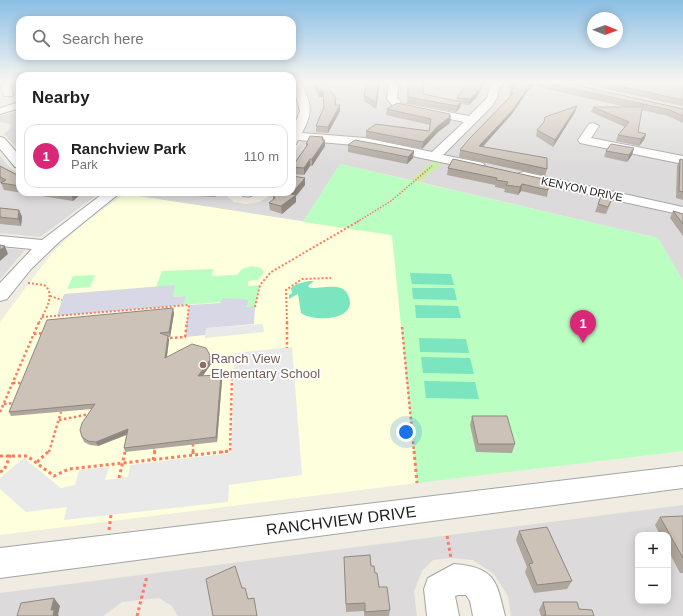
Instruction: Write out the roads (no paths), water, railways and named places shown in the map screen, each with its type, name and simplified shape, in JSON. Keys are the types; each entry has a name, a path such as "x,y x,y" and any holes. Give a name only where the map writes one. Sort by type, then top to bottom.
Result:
{"street":[{"path":"296,133 305,117 306,110"},
{"path":"421,110 472,120"},
{"path":"436,159 481,110"},
{"path":"593,126 584,140 683,160"},
{"path":"296,138 365,142 436,159 490,168"},
{"path":"0,141 16,160"},
{"name":"KENYON DRIVE","path":"513,174 683,211"},
{"path":"0,295 28,262 45,245 74,220 108,196"},
{"path":"0,241 45,245"},
{"name":"RANCHVIEW DRIVE","path":"0,563 683,477"},
{"path":"443,616 441,612 439,589 454,579 474,580 484,594 489,616"}],"place":[{"name":"Ranchview Park","path":"583,343"},
{"name":"Ranch View Elementary School","path":"203,365"}]}
